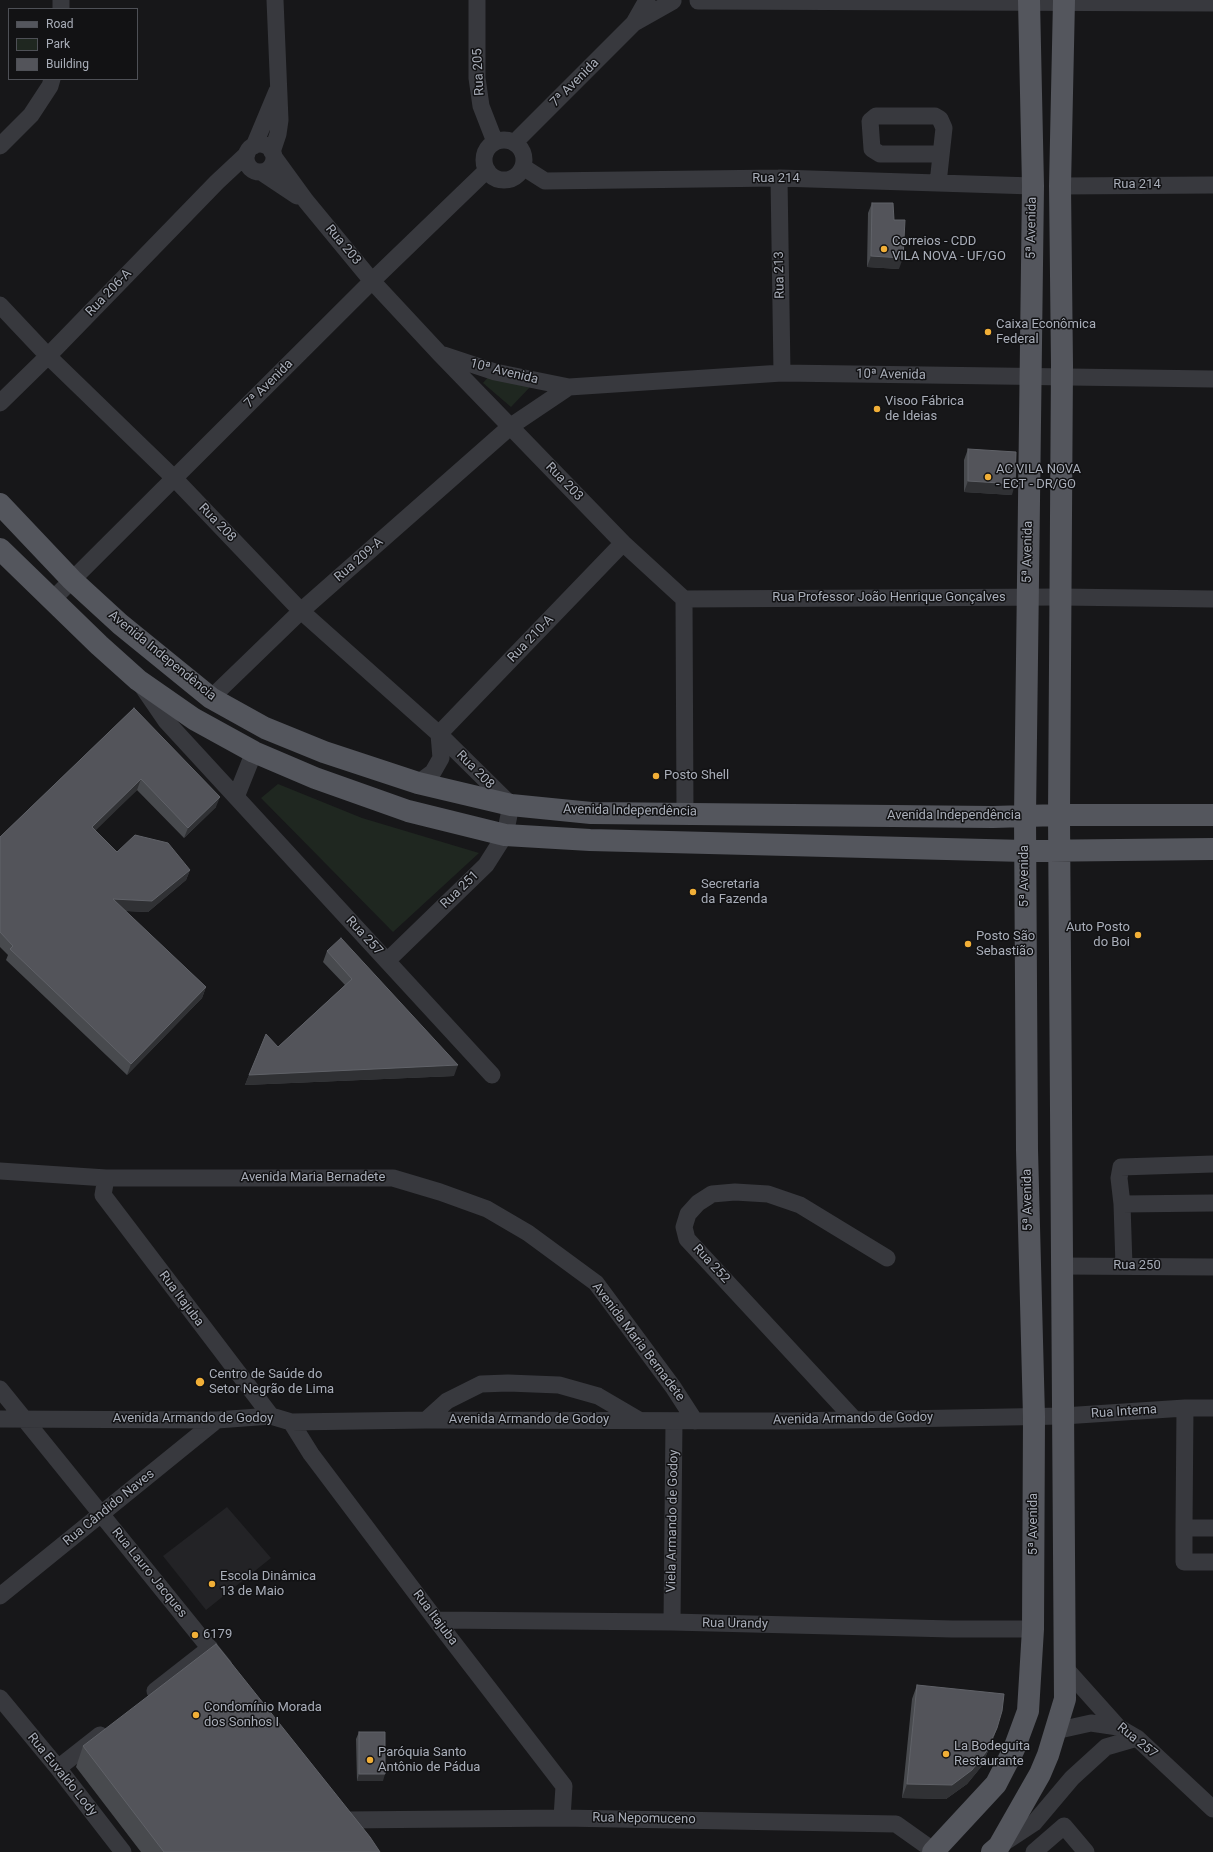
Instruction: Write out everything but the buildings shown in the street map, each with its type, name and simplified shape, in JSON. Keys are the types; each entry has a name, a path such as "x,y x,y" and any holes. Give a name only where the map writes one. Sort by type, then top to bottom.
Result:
{"main road":[{"name":"5ª Avenida","path":"933,1852 996,1784 1014,1749 1028,1711 1034,1629 1034,1417 1027,1150 1025,851 1033,186 1029,2"},
{"path":"996,1849 1040,1774 1065,1698 1062,1075 1059,850 1062,377 1060,186 1064,2"},
{"path":"1033,186 1048,191 1061,247"},
{"name":"Avenida Independência","path":"0,504 72,580 120,624 211,698 265,728 324,752 418,783 511,805 591,813 686,812 1025,816 1213,815"},
{"path":"0,549 99,645 138,680 194,719 254,752 315,778 408,811 505,835 590,840 1025,851 1213,849"},
{"path":"99,645 120,624"},
{"path":"1014,1749 1023,1743 1055,1732"}],"street":[{"path":"273,155 280,120 275,0"},
{"name":"Rua 205","path":"477,0 477,78 481,106 495,142"},
{"name":"7ª Avenida","path":"515,142 634,23 648,0"},
{"path":"672,1 681,4 690,4 698,0 1213,3"},
{"name":"7ª Avenida","path":"634,23 672,1"},
{"path":"0,146 31,115 50,86 52,80"},
{"path":"253,160 279,87"},
{"path":"502,140 515,142 524,153 524,167 515,177 503,180 491,175 484,164 486,151 495,142 502,140"},
{"path":"253,160 264,145 273,155"},
{"path":"938,183 940,154"},
{"name":"Rua 206-A","path":"0,403 48,356 217,182 253,160 270,168 273,155"},
{"name":"Rua 203","path":"273,155 306,201 372,281 440,354 623,544 684,600"},
{"name":"Rua 203","path":"253,160 306,201"},
{"name":"Rua 214","path":"524,167 545,181 779,178 1033,186"},
{"name":"7ª Avenida","path":"53,600 372,281 487,170"},
{"name":"Rua 213","path":"779,178 782,373"},
{"name":"Rua 214","path":"1060,186 1213,185"},
{"name":"Rua 208","path":"0,305 48,356 175,479 301,611 439,734 511,805"},
{"name":"10ª Avenida","path":"440,354 495,372 569,386 782,373 1031,378 1213,379"},
{"name":"10ª Avenida","path":"511,426 569,386"},
{"name":"Rua 209-A","path":"211,698 301,611 511,426"},
{"name":"Rua 210-A","path":"439,734 623,544"},
{"name":"Rua Professor João Henrique Gonçalves","path":"684,600 1027,597 1213,599"},
{"path":"684,600 686,812"},
{"name":"Rua 257","path":"138,680 166,721 492,1075"},
{"name":"Rua 208","path":"418,783 433,772 441,758 439,734"},
{"path":"236,797 254,752"},
{"name":"Rua 251","path":"387,961 486,865 505,835 511,805"},
{"path":"1124,1266 1122,1204 1119,1178 1121,1166 1213,1164"},
{"name":"Avenida Maria Bernadete","path":"0,1171 106,1178 393,1178 440,1192 487,1209 528,1233 596,1283 673,1387 695,1421"},
{"name":"Rua Itajuba","path":"106,1178 103,1195 271,1416"},
{"name":"Rua 252","path":"854,1419 687,1238 684,1227 688,1214 698,1203 712,1194 735,1192 768,1194 800,1205 887,1258"},
{"path":"1122,1204 1213,1203"},
{"name":"Rua 250","path":"1062,1266 1213,1267"},
{"path":"426,1420 447,1401 481,1384 508,1383 559,1385 598,1396 621,1408 639,1420"},
{"name":"Rua Lauro Jacques","path":"0,1389 234,1679"},
{"path":"1185,1408 1184,1562 1213,1562"},
{"name":"Rua Interna","path":"1034,1417 1185,1408 1213,1408"},
{"name":"Avenida Armando de Godoy","path":"0,1419 217,1420 271,1416 291,1422 426,1420 695,1421 1034,1417"},
{"name":"Rua Cândido Naves","path":"0,1596 217,1420"},
{"name":"Viela Armando de Godoy","path":"672,1622 674,1420"},
{"name":"Rua Itajuba","path":"291,1422 311,1454 564,1786 562,1818"},
{"path":"1184,1528 1213,1528"},
{"name":"Rua Urandy","path":"436,1620 672,1622 952,1629 1034,1629"},
{"path":"143,1701 210,1648"},
{"name":"Rua 257","path":"1066,1669 1118,1727 1137,1738 1213,1809"},
{"name":"Rua Euvaldo Lody","path":"0,1698 58,1768 123,1852"},
{"path":"1055,1732 1091,1723 1118,1727"},
{"path":"58,1768 112,1725"},
{"path":"996,1849 1034,1823 1072,1778 1106,1747 1137,1738"},
{"name":"Rua Nepomuceno","path":"358,1836 341,1814 896,1824 933,1852"},
{"path":"1034,1852 1064,1826 1086,1852"}],"shaded area":[{"name":"Escola Dinâmica 13 de Maio","path":"227,1507 271,1558 206,1610 163,1556"}],"green space":[{"path":"490,375 531,386 511,407 483,383"},
{"path":"278,784 362,818 479,853 393,932 261,798"}],"place":[{"name":"Correios - CDD VILA NOVA - UF/GO","path":"884,249"},
{"name":"Caixa Econômica Federal","path":"988,332"},
{"name":"Visoo Fábrica de Ideias","path":"877,409"},
{"name":"AC VILA NOVA - ECT - DR/GO","path":"988,477"},
{"name":"Posto Shell","path":"656,776"},
{"name":"Secretaria da Fazenda","path":"693,892"},
{"name":"Auto Posto do Boi","path":"1138,935"},
{"name":"Posto São Sebastião","path":"968,944"},
{"name":"Centro de Saúde do Setor Negrão de Lima","path":"200,1382"},
{"name":"Escola Dinâmica 13 de Maio","path":"212,1584"},
{"name":"6179","path":"195,1635"},
{"name":"Condomínio Morada dos Sonhos I","path":"196,1715"},
{"name":"La Bodeguita Restaurante","path":"946,1754"},
{"name":"Paróquia Santo Antônio de Pádua","path":"370,1760"}]}
